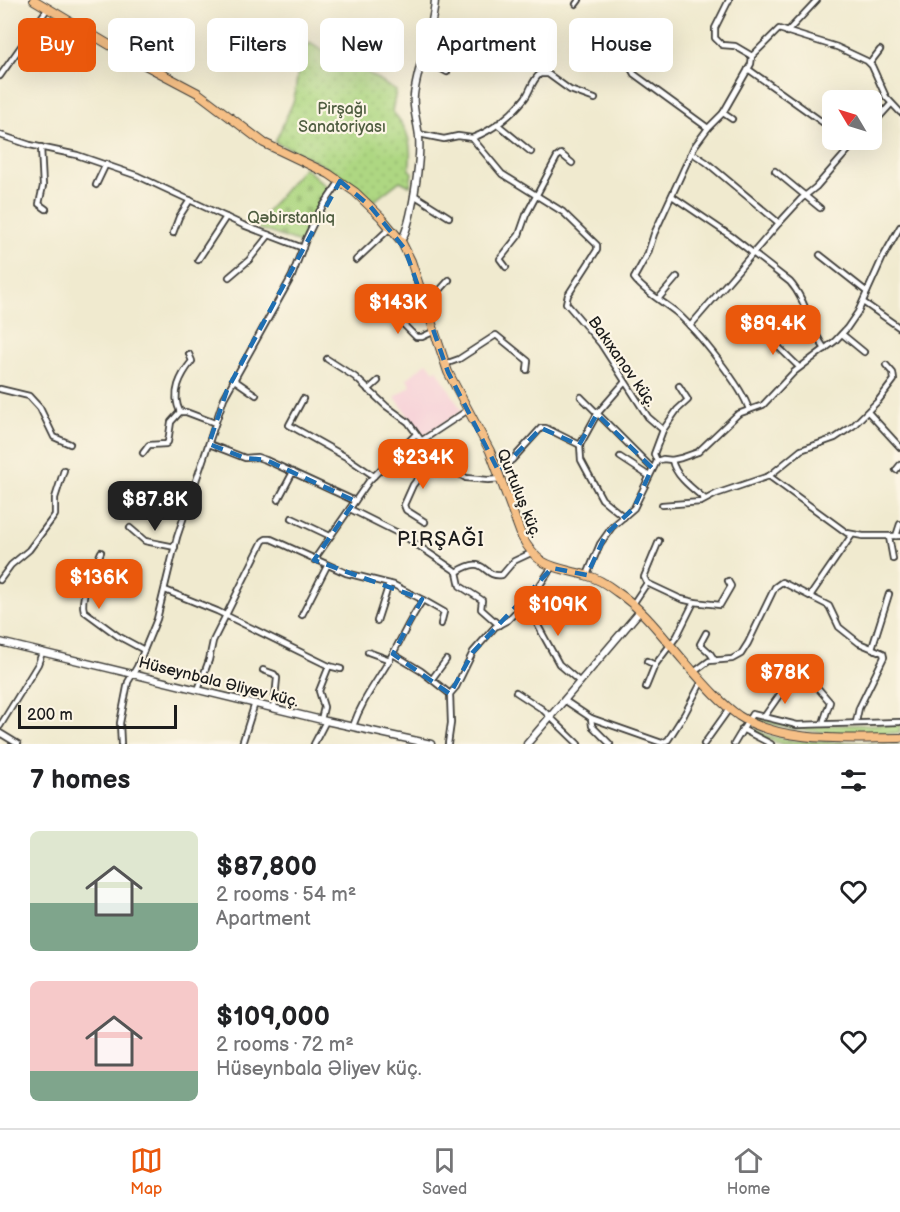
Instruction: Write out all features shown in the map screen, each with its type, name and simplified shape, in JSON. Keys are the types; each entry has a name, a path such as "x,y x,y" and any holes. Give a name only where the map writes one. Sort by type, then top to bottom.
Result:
{"main road":[{"name":"Qurtuluş küç.","path":"34,0 128,56 198,93 264,143 307,162 340,181 363,199 390,228 401,241 411,261 445,364 498,471 517,526 531,553 539,560 552,567 587,575 606,584 633,604 729,709 747,721 768,729 799,735 900,738"}],"street":[{"path":"433,18 435,0"},
{"path":"729,0 715,28 715,38 722,45 735,46 754,55"},
{"path":"787,32 817,0"},
{"path":"0,76 48,8"},
{"path":"749,410 743,394 690,326 634,278 648,253 654,234 692,153 708,128 723,113 754,55 777,30 782,29 845,50 870,63 891,104 900,112"},
{"path":"870,63 880,50"},
{"path":"748,69 822,122"},
{"path":"401,241 405,234 414,195 419,158 419,134 414,97 419,72"},
{"path":"633,72 708,128"},
{"path":"419,134 444,140 458,136 472,138 497,124 526,97 534,80 540,74 548,74 570,90 595,99"},
{"path":"882,114 891,104"},
{"path":"723,113 732,119"},
{"path":"497,124 531,152"},
{"path":"0,135 106,164 303,248"},
{"name":"Bakıxanov küç.","path":"472,138 502,174 563,212 598,247 568,295 566,303 601,344 648,417 663,430"},
{"path":"41,147 43,186 39,204 46,209"},
{"path":"690,326 779,223 848,150"},
{"path":"692,153 779,223"},
{"path":"506,267 500,260 519,235 536,194 558,154 573,163"},
{"path":"96,185 106,164"},
{"path":"775,171 820,208"},
{"path":"121,744 119,728 128,682 157,619 185,511 215,423 233,379 292,276 322,206 340,181"},
{"path":"414,195 449,217"},
{"path":"672,196 782,275 796,289 825,349"},
{"path":"173,233 179,217 190,200"},
{"path":"198,260 226,217"},
{"path":"587,575 600,544 612,527 634,508 657,461 672,460 698,452 733,418 763,405 799,368 842,334 863,302 900,227"},
{"path":"356,260 390,228"},
{"path":"229,277 249,260 269,235"},
{"path":"820,255 867,292"},
{"path":"659,298 677,277"},
{"path":"426,302 432,299 449,280"},
{"path":"371,292 417,337 435,331"},
{"path":"863,302 900,328"},
{"path":"760,330 799,368"},
{"path":"842,334 864,352"},
{"path":"445,364 459,359 496,335 528,361 528,370"},
{"path":"180,412 176,393 182,373 192,361 189,354"},
{"path":"327,359 355,377 403,417 434,458 466,478 501,479"},
{"path":"662,505 688,504 769,476 801,450 842,434 868,412 894,380 893,373 886,365"},
{"path":"233,379 256,395"},
{"path":"368,390 378,381"},
{"path":"624,383 597,414 580,445 581,460 600,492 600,496 624,518"},
{"path":"657,461 654,454 663,430 677,410 688,400 679,386"},
{"path":"0,389 29,396 40,408 54,438 70,444"},
{"path":"581,398 614,428 652,468"},
{"path":"289,425 303,399"},
{"path":"420,441 468,410"},
{"path":"143,453 150,445 168,442 171,422 180,412 186,411 215,423"},
{"path":"868,412 900,447"},
{"path":"282,422 346,457 374,476"},
{"path":"498,471 512,460 541,428 546,428 580,445"},
{"path":"314,560 374,476 416,434"},
{"path":"209,444 245,458 266,460 355,501"},
{"path":"620,457 649,476"},
{"path":"425,522 406,510 404,505 413,486 434,458"},
{"path":"672,460 680,475 705,499"},
{"path":"896,470 900,465"},
{"path":"0,580 7,568 29,550 55,515 55,498 64,470"},
{"path":"278,500 293,472"},
{"path":"769,476 837,527 852,535 898,536 900,524"},
{"path":"350,508 404,536 457,572 460,586 482,600 481,609 499,625"},
{"path":"292,518 330,536"},
{"path":"130,528 145,541 175,547"},
{"path":"810,596 852,535"},
{"path":"889,537 893,559"},
{"path":"198,690 209,660 211,646 266,539 272,539 327,566 410,592 444,612 441,624"},
{"path":"659,541 644,577 647,582 687,601 720,605 731,586 728,581"},
{"path":"101,552 87,585 82,606 84,611 118,636 144,650"},
{"path":"457,572 475,564 494,574 502,575 514,561 531,553"},
{"path":"302,615 327,566"},
{"path":"448,744 451,723 450,694 456,687 473,652 541,585 552,567"},
{"path":"633,604 647,582"},
{"path":"377,621 389,584"},
{"path":"694,672 714,659 732,659 745,649 777,584 786,584 829,606 837,625 843,631 859,643 881,651 884,657 859,708 856,722"},
{"path":"165,590 225,615 329,666 341,669"},
{"path":"872,648 889,594"},
{"path":"353,726 371,688 390,660 411,617 423,600"},
{"path":"525,602 559,664 580,682"},
{"path":"646,687 655,665 671,646 694,602"},
{"path":"527,744 640,611"},
{"path":"706,633 700,644 714,659"},
{"name":"Hüseynbala Əliyev küç.","path":"0,642 431,744"},
{"path":"368,652 390,660"},
{"path":"0,726 38,664 42,653"},
{"path":"393,654 432,679 450,694"},
{"path":"432,679 446,660"},
{"path":"646,661 655,665"},
{"path":"314,744 323,720 324,707 319,691 329,666"},
{"path":"263,670 274,674 277,678 274,708"},
{"path":"764,717 790,680"},
{"path":"564,700 591,718 636,735 666,742 702,681"},
{"path":"817,687 830,702 823,723"},
{"path":"516,692 550,716 578,744"},
{"path":"242,744 255,703"},
{"path":"704,744 729,709"},
{"path":"734,744 752,714 797,725 900,722"},
{"path":"591,718 592,726 610,744"},
{"path":"742,729 771,744"},
{"path":"0,733 18,744"}],"highlighted area":[{"path":"340,181 370,206 405,249 448,372 499,472 541,428 579,445 597,414 652,468 634,508 606,534 587,575 552,568 473,652 450,694 393,654 422,599 314,560 355,501 266,460 245,458 209,444 227,390"}],"shaded area":[{"path":"427,362 434,371 437,369 462,411 423,437 395,397 411,386 407,379"}],"green space":[{"name":"Pirşağı Sanatoriyası","path":"310,43 320,49 320,72 367,72 396,91 392,111 406,131 410,146 409,170 412,172 410,186 400,181 374,201 327,167 275,142 294,100 298,72 308,72 308,45"},
{"name":"Qəbirstanlıq","path":"304,167 328,188 300,243 254,227"},
{"path":"754,716 789,726 900,724 900,733 807,731 752,719"},
{"path":"748,726 769,736 792,740 900,744 783,744 766,739 747,729"}],"district":[{"name":"PIRŞAĞI","path":"441,539"}]}
